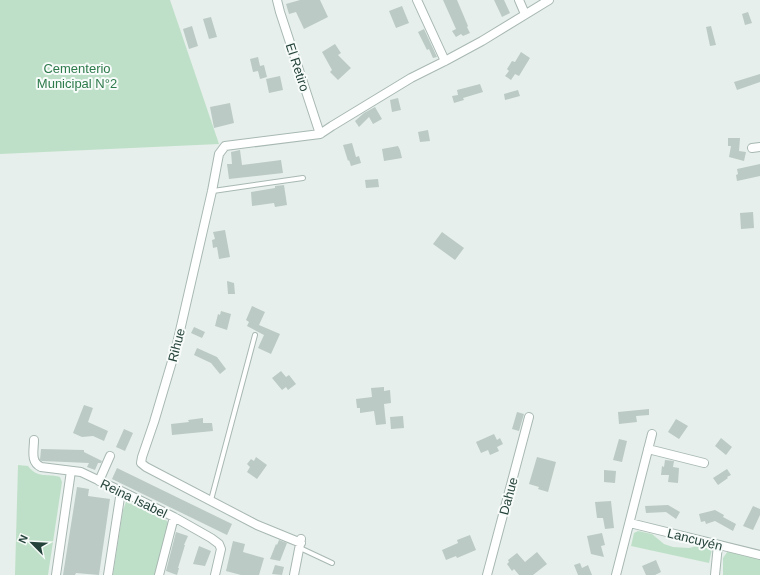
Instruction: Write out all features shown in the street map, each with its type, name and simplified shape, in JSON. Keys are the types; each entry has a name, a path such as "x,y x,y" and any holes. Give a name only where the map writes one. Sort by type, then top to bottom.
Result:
{"street":[{"name":"El Retiro","path":"277,0 320,134"},
{"path":"417,0 445,61"},
{"path":"519,0 525,14"},
{"path":"320,134 411,78 482,41 549,0"},
{"name":"Rihue","path":"301,544 257,525 141,463 176,348 219,154 225,146 320,134"},
{"name":"Dahue","path":"487,575 529,417"},
{"path":"616,575 652,434"},
{"name":"Reina Isabel","path":"34,440 34,459 38,466 81,472 174,517 211,538 219,544 220,552 215,575"},
{"path":"648,448 704,463"},
{"path":"99,481 110,456"},
{"path":"56,575 71,471"},
{"path":"108,575 121,491"},
{"path":"159,575 174,517"},
{"name":"Lancuyén","path":"630,523 760,555"},
{"path":"294,575 301,544"},
{"path":"715,575 718,544"}],"lane":[{"path":"212,191 303,178"},
{"path":"211,500 255,335"},
{"path":"301,544 332,563"}],"green space":[{"name":"Cementerio Municipal N°2","path":"0,0 170,0 219,144 0,154"},
{"path":"18,465 28,466 35,473 60,477 62,482 48,575 15,575"},
{"path":"126,502 167,521 169,525 157,575 113,575 123,510"},
{"path":"638,531 652,534 664,544 673,547 689,548 697,546 712,549 709,563 631,546 634,533"},
{"path":"728,551 760,557 760,575 723,575 723,558"}],"building":[{"path":"300,0 320,0 328,17 304,29 296,12 289,14 286,4"},
{"path":"443,0 457,0 470,33 463,36 461,34 456,37 452,31 456,29"},
{"path":"494,0 504,0 510,13 502,17"},
{"path":"402,6 409,23 396,28 389,11"},
{"path":"748,12 752,23 745,25 742,14"},
{"path":"211,17 217,37 209,39 203,19"},
{"path":"192,26 198,46 189,49 183,29"},
{"path":"711,26 716,45 710,46 706,27"},
{"path":"424,29 437,57 433,58 418,32"},
{"path":"335,44 341,53 338,55 351,68 338,80 330,72 332,70 322,52"},
{"path":"521,52 530,58 519,76 515,74 511,80 505,76 509,71 507,69 512,61 515,62"},
{"path":"258,57 260,66 264,65 267,77 260,79 258,71 253,72 250,59"},
{"path":"760,74 760,82 737,90 734,82"},
{"path":"280,76 283,90 269,93 266,79"},
{"path":"480,84 483,92 463,98 464,100 454,103 452,96 458,95 457,90"},
{"path":"518,90 520,96 505,100 504,94"},
{"path":"398,98 401,110 392,112 390,100"},
{"path":"230,103 234,123 214,128 210,107"},
{"path":"375,107 382,119 373,124 369,117 359,127 355,121 364,113"},
{"path":"428,130 430,141 420,142 418,132"},
{"path":"728,138 740,138 739,151 746,152 744,161 729,157 731,146 728,146"},
{"path":"352,143 356,157 359,156 361,163 351,166 343,145"},
{"path":"398,146 402,158 384,161 382,149"},
{"path":"240,150 242,165 281,160 283,173 229,179 227,164 232,164 231,152"},
{"path":"760,164 760,176 737,181 737,169"},
{"path":"378,179 379,187 366,188 365,180"},
{"path":"284,185 287,205 275,207 274,203 252,206 251,192"},
{"path":"753,212 754,228 741,229 740,213"},
{"path":"225,230 230,257 219,259 217,247 213,248 212,240 215,239 213,232"},
{"path":"442,232 464,248 455,260 433,244"},
{"path":"227,281 234,283 235,294 228,294"},
{"path":"252,306 265,312 259,325 280,334 271,354 258,348 264,335 247,326 249,322 246,320"},
{"path":"221,311 231,314 227,330 215,326 218,314 220,315"},
{"path":"194,327 205,332 202,338 191,333"},
{"path":"197,348 217,357 226,369 220,374 211,363 194,355"},
{"path":"281,371 286,377 289,375 296,384 288,390 286,387 282,390 272,378"},
{"path":"384,387 384,391 390,390 391,403 384,404 386,424 376,425 374,411 360,413 360,408 357,408 356,399 372,397 371,388"},
{"path":"84,405 93,408 88,422 108,431 104,441 93,436 82,437 73,433"},
{"path":"649,409 649,415 636,416 637,422 619,424 618,412"},
{"path":"517,412 524,414 519,431 512,429"},
{"path":"403,416 404,428 391,429 390,417"},
{"path":"203,418 203,423 212,423 213,431 172,435 171,424 189,422 188,420"},
{"path":"676,419 688,426 679,439 668,432"},
{"path":"124,429 133,433 125,451 116,447"},
{"path":"494,434 497,440 500,438 503,444 497,447 499,451 490,455 488,450 481,453 476,442"},
{"path":"721,438 732,447 726,455 715,446"},
{"path":"619,439 627,441 622,462 613,460"},
{"path":"41,449 84,450 84,452 102,461 101,463 98,463 95,470 87,467 89,463 42,461 40,460"},
{"path":"256,457 267,465 257,479 247,472 250,467 247,464 251,459 254,461"},
{"path":"537,457 556,462 548,492 529,484"},
{"path":"665,460 674,461 673,467 679,468 678,483 668,482 669,475 661,475 662,466 664,467"},
{"path":"117,468 232,524 227,535 112,479"},
{"path":"727,469 731,475 718,485 713,478"},
{"path":"604,470 616,471 615,483 604,482"},
{"path":"77,487 89,489 88,496 110,499 99,575 76,573 75,575 63,575"},
{"path":"611,501 614,528 605,529 603,518 597,518 595,502"},
{"path":"668,505 680,512 676,519 666,512 646,513 645,506"},
{"path":"753,506 760,509 760,515 753,530 743,526"},
{"path":"715,510 724,515 723,517 736,524 733,531 715,521 706,524 705,521 701,522 699,514"},
{"path":"176,532 188,536 184,545 177,575 166,571"},
{"path":"602,533 605,545 601,546 604,557 591,554 587,536"},
{"path":"470,535 476,550 457,558 456,556 446,560 442,550 458,543 457,540"},
{"path":"279,540 287,543 280,561 270,559 276,544 277,545"},
{"path":"233,541 245,544 243,552 264,558 259,575 241,575 226,571"},
{"path":"199,546 211,551 205,566 193,564"},
{"path":"537,552 547,564 533,575 519,575 514,569 512,571 507,564 509,562 508,560 517,553 525,562"},
{"path":"656,560 661,572 655,575 646,575 642,566"},
{"path":"580,563 582,568 588,565 592,575 578,575 574,565"},
{"path":"275,565 284,567 282,575 272,574"}]}
